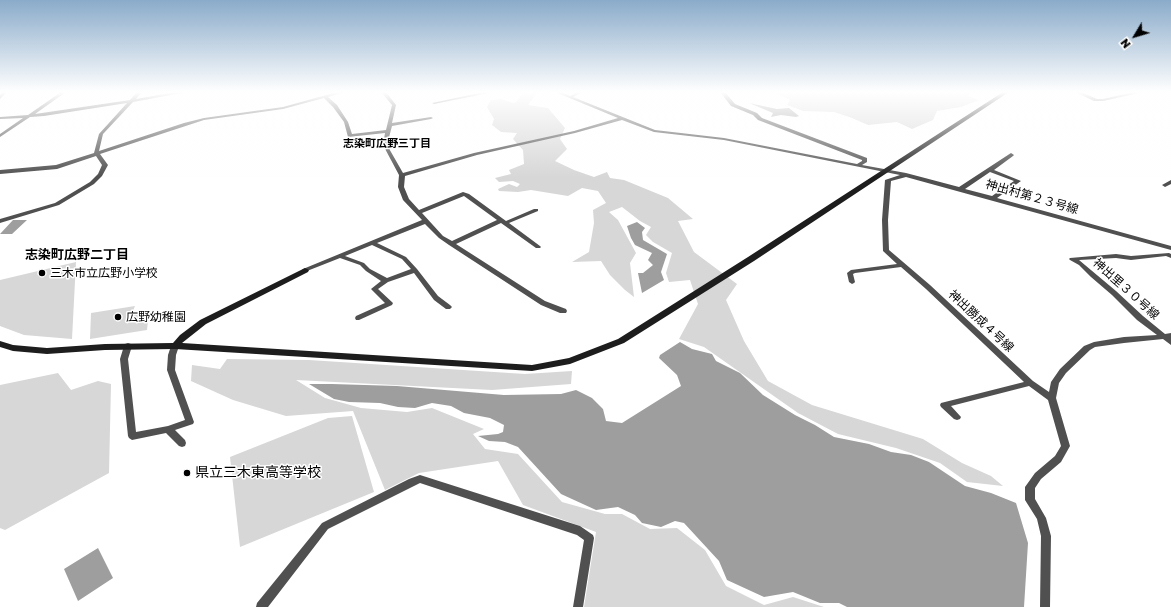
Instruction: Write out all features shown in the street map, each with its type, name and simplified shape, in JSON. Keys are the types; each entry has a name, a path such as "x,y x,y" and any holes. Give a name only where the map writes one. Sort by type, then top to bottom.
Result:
{"street":[{"path":"0,136 23,120"},
{"path":"96,153 102,134 114,120"},
{"path":"0,172 57,167 200,120"},
{"path":"345,120 350,136 388,131"},
{"path":"390,120 386,145 402,175 401,187 404,197 418,213 441,237 451,244 543,303 563,311"},
{"path":"389,125 417,120"},
{"path":"402,175 476,154 575,132 615,120"},
{"name":"神出村第２３号線","path":"624,120 654,131 724,139 906,175 1171,248"},
{"path":"763,120 865,159 864,162 858,165"},
{"path":"0,344 13,348 47,351 128,346 175,346 532,368 570,361 621,341 964,120"},
{"path":"0,221 57,204 92,183 100,175 105,165 96,153"},
{"path":"960,189 1011,155"},
{"path":"990,170 1018,181 993,198"},
{"name":"神出勝成４号線","path":"906,175 888,180 885,220 886,251 1030,383 1052,398"},
{"path":"1165,185 1171,182"},
{"path":"418,213 463,194 467,194 538,247"},
{"path":"451,244 536,210"},
{"path":"128,346 124,359 132,436 168,429 190,422 171,370 172,355 175,346 183,337 203,322 305,270 426,221"},
{"path":"372,243 404,258 436,298 448,306"},
{"name":"神出里３０号線","path":"1168,338 1140,318 1081,264 1072,259 1116,256 1131,258 1167,254 1171,256"},
{"path":"339,256 362,264 386,282"},
{"path":"852,282 850,273 853,271 903,266"},
{"path":"359,318 390,303 374,288 415,270"},
{"path":"1045,607 1046,536 1041,518 1030,500 1030,487 1038,476 1058,459 1066,446 1052,398 1055,382 1063,371 1087,348 1094,345 1124,340 1168,338"},
{"path":"957,417 944,405 1030,383"},
{"path":"168,429 182,443"},
{"path":"261,607 325,526 420,479 580,531 589,538 578,607"}],"shaded area":[{"path":"494,120 558,120 565,128 560,139 567,149 555,161 594,177 607,172 610,178 624,180 668,198 693,219 678,221 694,252 737,284 726,300 744,341 768,381 812,405 923,439 962,463 991,476 1003,486 967,482 940,463 896,448 838,434 798,413 704,347 679,339 698,304 690,280 669,282 666,273 672,253 653,242 646,235 651,227 640,221 622,207 609,212 618,220 636,253 630,263 634,297 610,275 601,261 572,262 589,252 594,223 593,210 606,203 598,191 582,188 568,196 531,190 518,192 499,191 498,189 509,184 517,187 520,184 513,181 499,182 495,178 511,174 509,170 524,164 523,150 513,139 517,133 501,132 492,125"},
{"path":"857,120 932,120 912,129 897,122 868,125"},
{"path":"13,220 27,220 12,234 0,234"},
{"path":"637,222 645,228 642,232 643,240 667,254 661,272 664,280 642,293 638,273 643,273 653,265 648,260 652,253 635,245 631,238 627,226"},
{"path":"76,262 72,339 24,335 0,326 0,280"},
{"path":"135,306 132,313 149,311 147,330 90,339 91,313"},
{"path":"680,342 692,349 712,354 716,361 740,373 763,395 834,437 869,444 891,452 911,455 929,462 965,486 991,493 1016,503 1028,543 1024,607 847,607 839,603 820,603 793,592 764,597 727,580 719,561 684,523 675,521 661,527 642,523 635,515 618,507 596,510 561,494 518,447 505,442 489,441 478,436 503,432 504,425 490,418 464,413 451,406 432,403 415,408 398,407 380,403 349,402 334,399 309,384 397,386 504,395 561,394 576,390 592,398 603,409 606,421 622,423 681,386 677,375 659,358 660,355"},
{"path":"227,359 309,360 525,374 572,371 571,384 492,390 296,380 325,398 361,408 407,412 432,408 484,429 473,434 485,449 518,454 562,502 605,514 622,514 650,529 677,528 705,550 726,586 764,605 793,597 824,607 584,607 596,532 523,505 498,461 419,473 385,490 353,411 286,416 233,400 191,381 192,365 220,369"},
{"path":"58,373 71,390 98,381 111,384 109,473 5,530 0,528 0,385"},
{"path":"352,416 374,492 240,547 230,457 328,418"},
{"path":"98,548 113,578 78,601 64,569"}],"place":[{"name":"三木市立広野小学校","path":"42,273"},
{"name":"広野幼稚園","path":"118,317"},
{"name":"県立三木東高等学校","path":"187,473"}],"district":[{"name":"志染町広野三丁目","path":"387,144"},
{"name":"志染町広野二丁目","path":"77,255"}]}
